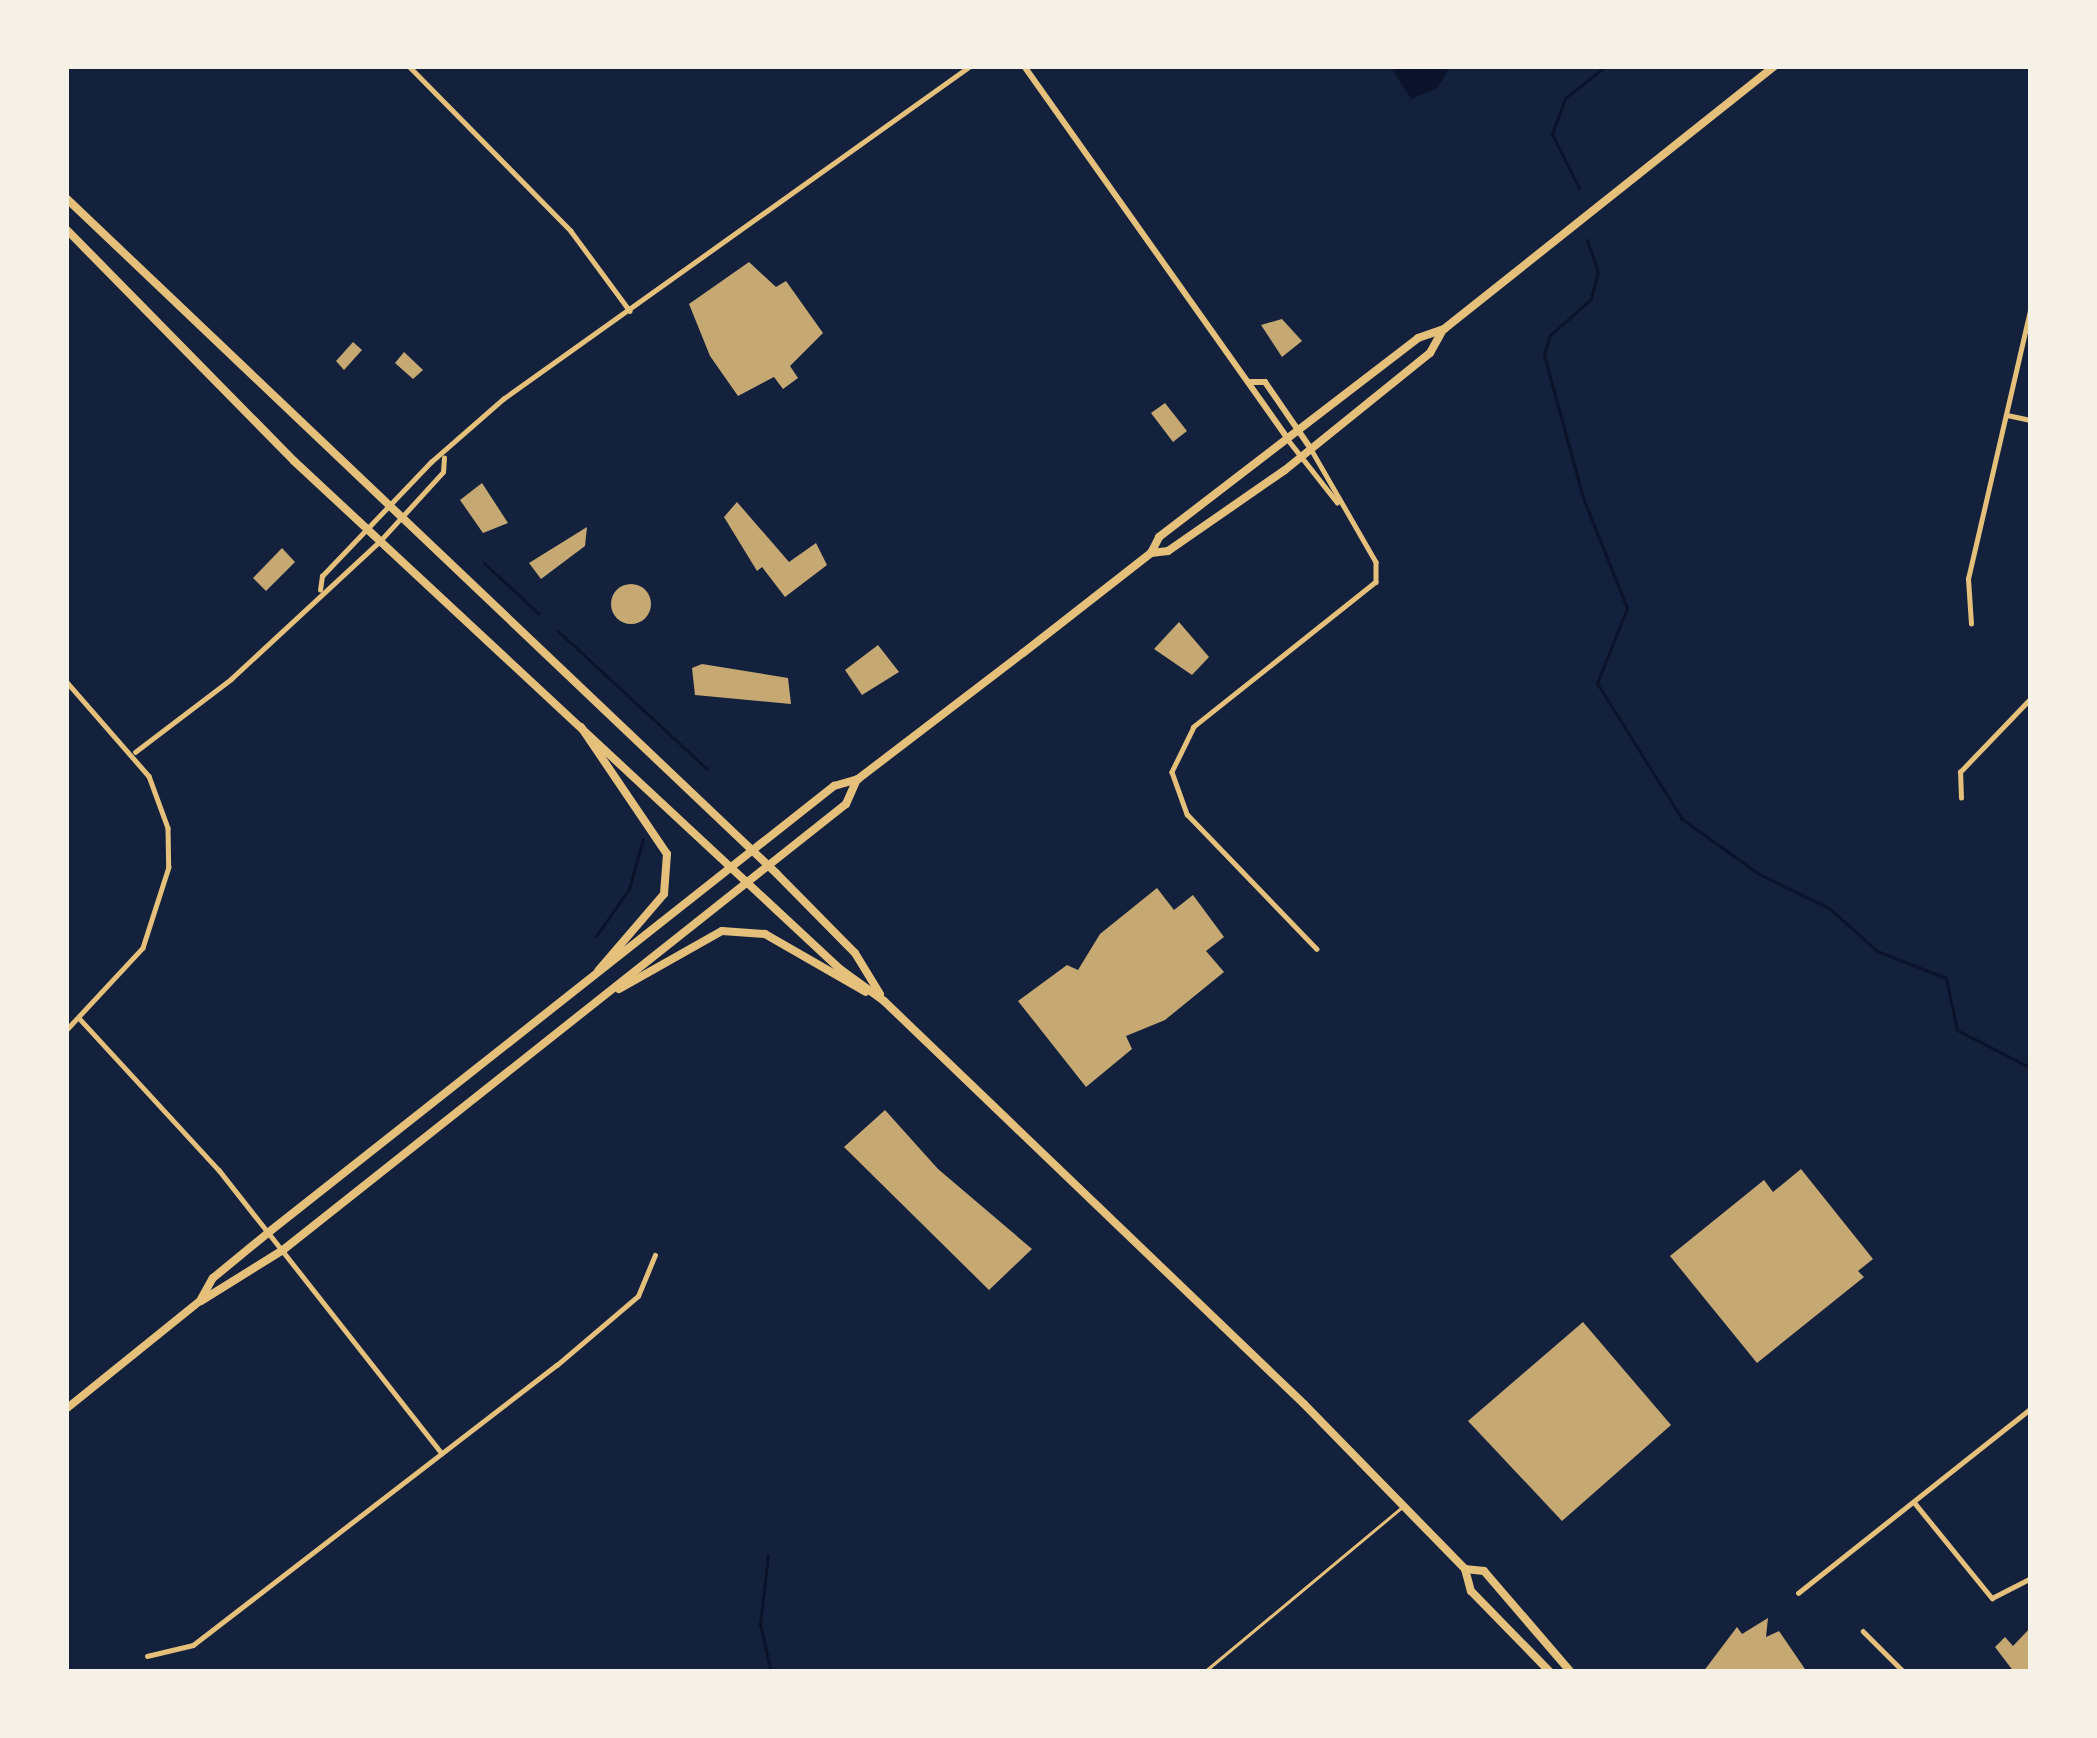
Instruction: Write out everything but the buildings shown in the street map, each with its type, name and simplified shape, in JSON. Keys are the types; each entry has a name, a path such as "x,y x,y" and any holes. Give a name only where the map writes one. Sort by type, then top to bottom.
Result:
{"main road":[{"path":"200,1301 213,1278 269,1232 737,868 833,786 857,779 1151,553 1160,537 1418,338 1444,329 1775,66"},
{"path":"66,198 855,952 884,1001"},
{"path":"66,229 380,541 884,1001 1404,1506 1465,1569 1471,1591 1550,1672"},
{"path":"1151,553 1168,550 1300,457 1430,353 1444,329"},
{"path":"577,721 668,854 664,894 584,987"},
{"path":"66,1409 200,1301 224,1293 283,1250 846,804 857,779"},
{"path":"597,1002 722,931 765,934 809,966 884,1001"},
{"path":"1465,1569 1484,1571 1571,1672"}],"street":[{"path":"409,66 571,231 631,311"},
{"path":"320,590 322,576 503,399 970,66"},
{"path":"1024,66 1373,557 1376,582 1194,728 1172,772 1187,814 1317,950"},
{"path":"1971,624 1968,579 2031,306"},
{"path":"1251,382 1265,382 1311,448 1337,502"},
{"path":"2006,414 2031,420"},
{"path":"135,752 232,679 320,590 380,541 443,472 444,456"},
{"path":"66,681 135,752 167,828 164,898 143,947 66,1031"},
{"path":"1961,798 1960,772 2031,698"},
{"path":"79,1018 269,1232 442,1454"},
{"path":"146,1656 184,1651 442,1454 621,1312 645,1287 655,1256"},
{"path":"1798,1593 2031,1408"},
{"path":"1914,1502 1992,1598 2031,1578"},
{"path":"1863,1631 1904,1672"}],"lane":[{"path":"1204,1672 1404,1506"}],"water":[{"path":"1390,66 1451,66 1437,88 1411,99"}],"waterway":[{"path":"1579,188 1552,134 1565,98 1606,66"},
{"path":"1587,240 1598,272 1591,299 1550,335 1544,355 1583,498 1627,608 1597,683 1682,819 1759,874 1829,908 1877,951 1946,978 1957,1030 2031,1068"},
{"path":"484,563 538,613"},
{"path":"558,631 707,769"},
{"path":"596,936 629,889 643,839"},
{"path":"768,1555 760,1624 771,1672"}]}
